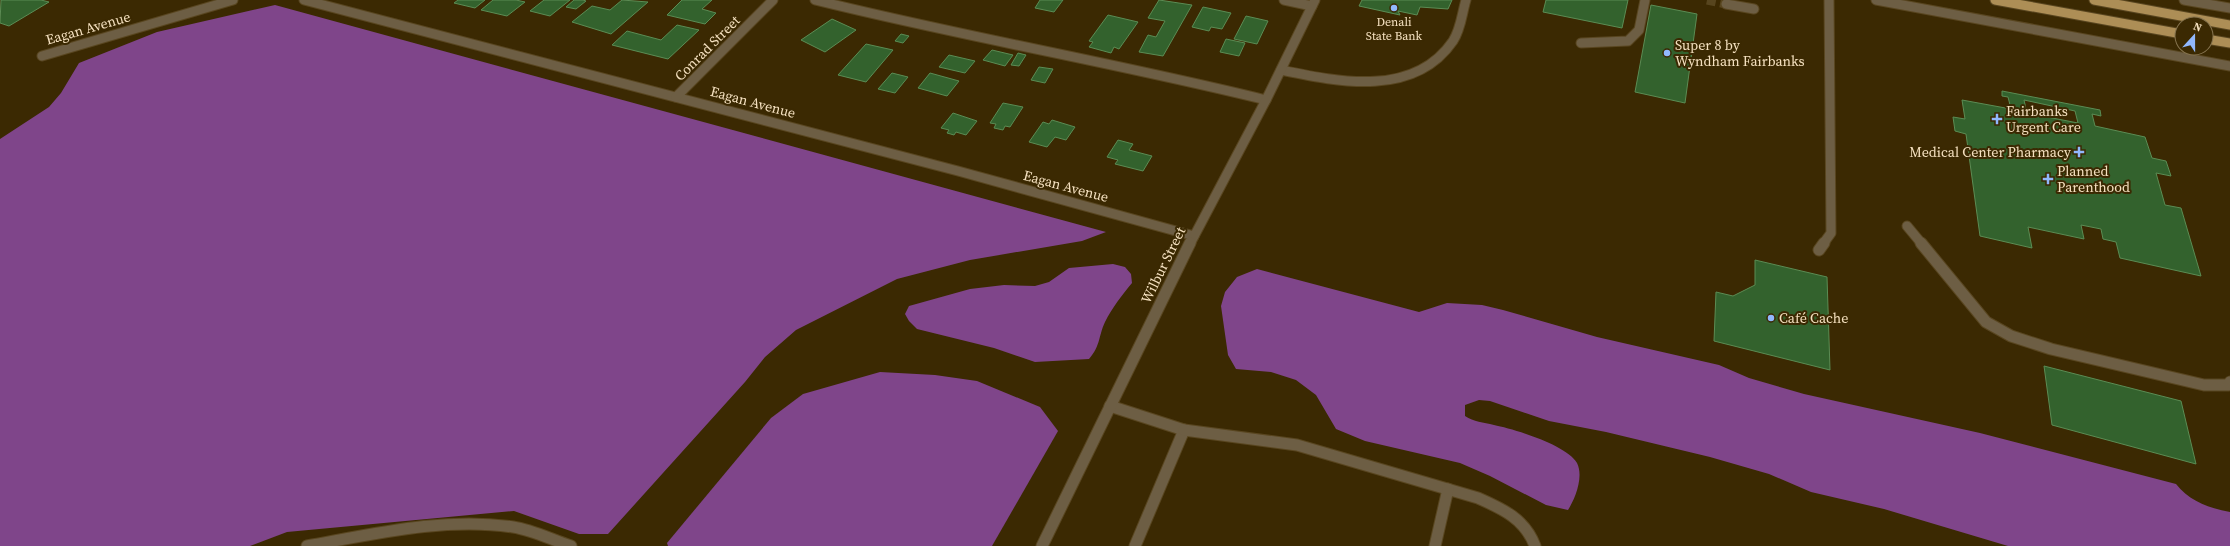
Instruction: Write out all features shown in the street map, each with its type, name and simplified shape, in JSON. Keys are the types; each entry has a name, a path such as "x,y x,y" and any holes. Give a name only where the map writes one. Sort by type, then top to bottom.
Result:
{"main road":[{"path":"1996,0 2174,33"},
{"path":"2094,0 2230,24"},
{"path":"2214,40 2230,43"}],"street":[{"name":"Eagan Avenue","path":"42,56 233,0"},
{"name":"Eagan Avenue","path":"304,0 676,97 1194,236"},
{"name":"Conrad Street","path":"676,97 773,0"},
{"path":"815,0 910,24 1165,75 1266,100"},
{"path":"1284,0 1314,3"},
{"path":"1281,70 1334,81 1368,82 1407,77 1435,63 1453,40 1466,0"},
{"path":"1581,43 1628,40 1639,30 1645,0"},
{"path":"1819,250 1831,233 1829,0"},
{"path":"1876,0 2230,66"},
{"path":"2184,0 2230,8"},
{"name":"Wilbur Street","path":"1042,546 1194,236 1266,100 1314,3"},
{"path":"1726,4 1754,9"},
{"path":"1907,226 1986,322 2011,336 2051,349 2204,385 2228,385 2230,382"},
{"path":"1110,406 1184,430 1297,445 1478,498 1502,508 1520,520 1532,534 1535,546"},
{"path":"1136,546 1184,430"},
{"path":"1435,546 1448,489"},
{"path":"306,546 419,527 482,523 515,528 571,546"}],"shaded area":[{"path":"275,5 1106,232 1082,241 970,260 897,279 796,330 765,357 745,382 608,534 579,534 514,511 287,532 250,546 0,546 0,139 49,107 61,93 79,63 157,32"},
{"path":"1113,264 1125,267 1131,274 1132,283 1117,302 1108,317 1096,349 1089,359 1035,362 994,348 917,329 909,321 905,314 909,306 970,289 1004,285 1035,286 1049,282 1069,268"},
{"path":"1257,269 1419,312 1447,303 1482,305 1597,337 1719,365 1749,378 1804,394 1980,433 2176,484 2187,495 2200,503 2230,512 2230,546 2008,546 1884,509 1811,492 1769,474 1710,457 1606,432 1549,421 1490,401 1479,400 1465,405 1465,416 1468,418 1514,430 1552,444 1571,456 1577,463 1580,475 1578,488 1568,510 1546,505 1490,476 1460,463 1365,441 1336,429 1316,395 1296,380 1271,372 1236,369 1228,355 1221,306 1225,292 1237,277"},
{"path":"880,372 935,375 977,381 1040,407 1058,431 992,546 668,546 667,543 771,418 803,394"}],"building":[{"path":"1,0 41,0 49,2 9,26 0,23"},
{"path":"458,0 485,0 475,8 454,3"},
{"path":"493,0 516,0 525,2 507,16 481,10"},
{"path":"544,0 570,0 550,16 530,11"},
{"path":"574,0 586,1 576,9 566,7"},
{"path":"622,0 648,2 611,34 572,22 592,6 610,10"},
{"path":"682,0 712,0 702,9 716,13 705,24 667,15"},
{"path":"1040,0 1063,0 1054,12 1035,8"},
{"path":"1159,0 1192,5 1163,56 1139,52 1148,35 1156,37 1165,21 1148,18"},
{"name":"Denali State Bank","path":"1362,0 1452,0 1448,9 1420,7 1417,15 1398,11 1400,15 1359,6"},
{"path":"1546,0 1628,0 1622,28 1543,12"},
{"name":"Super 8 by Wyndham Fairbanks","path":"1651,5 1697,14 1685,103 1635,92"},
{"path":"1203,7 1231,13 1222,29 1211,27 1209,31 1192,27"},
{"path":"1108,15 1138,22 1119,49 1114,47 1111,53 1089,47 1093,42 1089,41"},
{"path":"1246,16 1268,21 1257,44 1234,39"},
{"path":"832,19 856,30 825,52 801,40"},
{"path":"677,25 699,30 668,59 612,45 627,31 661,40"},
{"path":"901,34 909,36 903,43 895,41"},
{"path":"1226,39 1245,43 1239,56 1220,52"},
{"path":"866,44 893,50 866,82 838,75"},
{"path":"992,50 1013,55 1005,66 983,60"},
{"path":"1018,53 1026,55 1019,66 1011,65"},
{"path":"949,55 975,61 965,73 939,67"},
{"path":"1039,67 1053,69 1045,83 1031,80"},
{"path":"892,73 908,77 895,93 878,89"},
{"path":"930,73 959,81 947,96 918,88"},
{"path":"2002,91 2100,110 2101,116 2092,114 2095,126 2145,137 2152,158 2166,161 2171,176 2156,173 2165,205 2181,208 2201,276 2120,258 2116,242 2103,239 2101,229 2081,225 2084,239 2028,227 2032,248 1980,236 1966,134 1955,131 1953,117 1965,119 1962,100 2011,109 2008,97 2002,96","holes":["2024,100 2075,111 2078,123 2027,113"]},
{"path":"1003,103 1023,107 1010,127 1005,126 1003,130 994,128 996,124 990,123"},
{"path":"953,113 977,121 966,135 956,132 954,135 947,133 949,130 941,128"},
{"path":"1052,120 1075,127 1066,140 1055,137 1047,147 1029,142 1043,122 1049,124"},
{"path":"1118,140 1133,144 1129,150 1152,156 1143,171 1115,164 1118,160 1107,157"},
{"name":"Café Cache","path":"1755,260 1827,277 1830,370 1714,341 1716,292 1733,296 1755,285"},
{"path":"2044,366 2181,401 2196,464 2052,425"}],"tunnel":[{"path":"1707,0 1726,4"}],"place":[{"name":"Denali State Bank","path":"1394,8"},
{"name":"Super 8 by Wyndham Fairbanks","path":"1667,53"},
{"name":"Fairbanks Urgent Care","path":"1997,119"},
{"name":"Medical Center Pharmacy","path":"2079,152"},
{"name":"Planned Parenthood","path":"2048,179"},
{"name":"Café Cache","path":"1771,318"}]}
